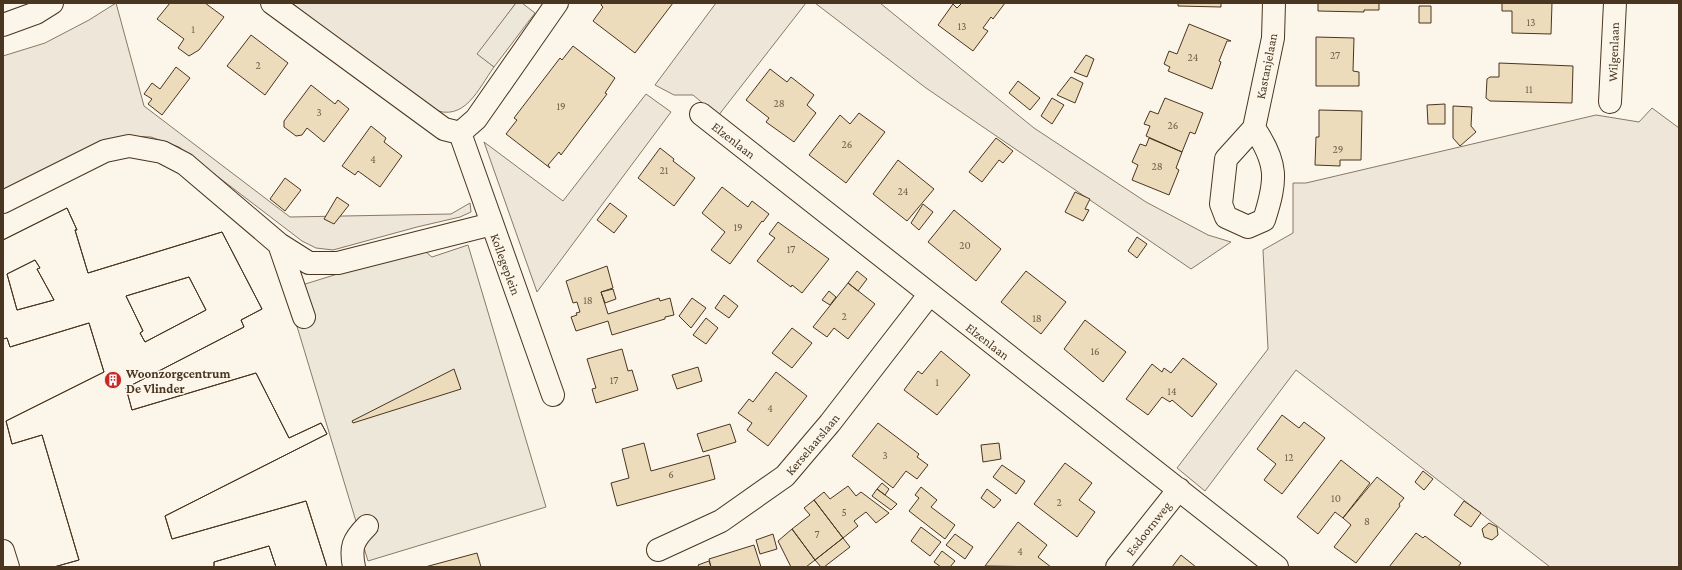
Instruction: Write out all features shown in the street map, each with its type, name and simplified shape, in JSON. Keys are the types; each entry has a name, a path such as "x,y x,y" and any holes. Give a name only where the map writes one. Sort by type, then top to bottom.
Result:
{"street":[{"path":"3,25 36,12 52,3"},
{"path":"272,3 444,129 460,133 476,119 557,3"},
{"name":"Kastanjelaan","path":"1254,128 1273,38 1274,3"},
{"name":"Wilgenlaan","path":"1610,102 1615,3"},
{"name":"Elzenlaan","path":"701,114 929,295 1277,567"},
{"name":"Kollegeplein","path":"460,133 553,395"},
{"path":"3,202 105,151 129,146 162,152 185,164 279,244 309,263 338,263 492,224"},
{"path":"279,244 304,317"},
{"path":"294,285 309,263"},
{"name":"Kerselaarslaan","path":"658,550 721,521 784,476 830,423 929,295"},
{"name":"Esdoornweg","path":"1118,567 1179,489"},
{"path":"354,567 352,557 354,539 367,526"},
{"path":"3,551 8,567"}],"shaded area":[{"path":"116,3 144,106 290,217 451,214 470,203 471,212 460,217 333,250 316,248 302,241 179,147 151,137 127,136 3,192 3,56 45,43 89,20"},
{"path":"292,3 516,3 478,54 494,67 476,94 462,108 443,112 432,109"},
{"path":"516,3 522,3 535,13 494,67 477,54"},
{"path":"716,3 806,3 718,116 693,95 674,95 655,85"},
{"path":"815,3 880,3 1034,128 1146,202 1208,235 1231,242 1191,269 926,88"},
{"path":"646,94 671,112 537,292 484,142 563,201"},
{"path":"1652,108 1679,128 1679,567 1550,567 1296,370 1205,491 1177,468 1268,349 1263,250 1293,233 1293,183 1306,183 1596,115 1639,122"},
{"path":"468,245 546,507 368,561 286,290 421,248 432,257"}],"building":[{"path":"170,3 205,3 224,17 199,50 189,56 178,48 184,39 157,19"},
{"path":"602,3 673,3 635,53 593,21 603,7 601,5"},
{"path":"962,3 1005,3 993,19 991,17 983,28 988,31 973,51 938,25 953,4 957,8"},
{"path":"1178,3 1221,3 1221,7 1178,6"},
{"path":"1318,3 1379,3 1379,10 1364,10 1364,12 1318,11"},
{"path":"1502,3 1552,3 1551,34 1512,33 1512,11 1502,11"},
{"path":"1419,6 1431,6 1431,23 1419,23"},
{"path":"1189,24 1231,41 1227,41 1219,61 1221,62 1212,89 1168,71 1170,67 1164,64 1169,51 1177,54"},
{"path":"251,35 288,63 265,95 227,66"},
{"path":"1316,37 1354,38 1353,71 1359,72 1359,86 1316,86"},
{"path":"573,46 615,78 605,93 607,94 561,155 559,152 548,165 550,168 506,134 517,120 514,118 560,58 562,60"},
{"path":"1086,55 1094,59 1087,77 1074,72"},
{"path":"1499,63 1573,66 1572,103 1490,101 1486,98 1487,79 1490,77 1499,77"},
{"path":"176,67 190,78 162,115 148,104 152,99 144,94 152,83 160,89"},
{"path":"770,69 787,82 791,77 814,95 807,105 816,113 794,142 766,122 769,118 746,100"},
{"path":"1071,77 1083,83 1075,103 1057,95"},
{"path":"1018,81 1040,98 1030,110 1009,93"},
{"path":"311,85 335,104 338,100 349,109 324,142 307,128 302,135 296,136 284,127 284,121"},
{"path":"1052,98 1064,105 1052,124 1041,116"},
{"path":"1165,98 1203,113 1195,134 1190,132 1182,152 1146,136 1150,126 1144,124 1150,111 1158,114"},
{"path":"1445,104 1445,124 1428,124 1427,105"},
{"path":"1453,106 1472,107 1471,126 1476,132 1460,146 1453,138"},
{"path":"1319,110 1362,111 1361,160 1340,160 1340,166 1315,165 1316,137 1319,137"},
{"path":"859,113 885,132 846,183 809,155 840,115 850,124"},
{"path":"371,126 386,138 384,142 402,156 380,187 358,171 355,175 342,166"},
{"path":"996,138 1013,151 1003,163 999,160 982,182 969,172"},
{"path":"1149,138 1182,152 1176,168 1179,170 1169,195 1132,180 1138,165 1132,162 1140,144 1146,146"},
{"path":"660,148 674,159 673,161 695,178 674,206 638,178"},
{"path":"898,160 934,189 907,221 873,194"},
{"path":"285,178 301,190 285,211 270,199"},
{"path":"722,187 748,207 752,201 769,214 763,222 762,221 730,264 711,250 725,232 702,213"},
{"path":"1075,192 1090,199 1085,209 1089,210 1083,221 1065,212"},
{"path":"337,197 349,205 334,224 324,219"},
{"path":"610,203 627,216 614,233 597,220"},
{"path":"923,204 933,212 919,230 911,223"},
{"name":"Woonzorgcentrum De Vlinder","path":"67,208 77,230 75,230 88,273 222,232 262,309 241,320 244,327 126,388 132,410 256,373 289,438 321,423 327,434 165,516 172,539 306,501 327,567 276,567 269,546 214,562 214,567 54,567 79,560 42,435 12,444 6,421 104,372 89,323 10,347 7,338 3,339 3,240","holes":["35,260 40,268 37,269 54,300 17,310 7,274","189,277 206,310 145,342 140,333 143,331 126,296"]},
{"name":"Woonzorgcentrum De Vlinder","path":"67,208 77,230 75,230 88,273 222,232 262,309 241,320 244,327 126,388 132,410 256,373 289,438 321,423 327,434 165,516 172,539 306,501 327,567 276,567 269,546 214,562 214,567 54,567 79,560 42,435 12,444 6,421 104,372 89,323 10,347 7,338 3,339 3,240","holes":["35,260 40,268 37,269 54,300 17,310 7,274","189,277 206,310 145,342 140,333 143,331 126,296"]},
{"path":"954,210 1001,249 976,281 928,242"},
{"path":"778,222 829,259 802,293 792,285 791,287 757,261 775,238 769,234"},
{"path":"1137,237 1147,244 1137,258 1128,251"},
{"path":"607,266 613,288 601,292 608,314 659,298 660,301 670,298 674,315 612,335 608,321 576,331 571,317 580,312 577,302 573,303 566,281"},
{"path":"857,271 867,279 858,291 848,283"},
{"path":"1026,271 1066,302 1041,334 1001,302"},
{"path":"848,283 875,304 848,339 834,328 827,337 813,327"},
{"path":"613,289 616,299 605,303 601,292"},
{"path":"829,291 836,297 830,305 822,300"},
{"path":"724,295 738,306 729,318 715,308"},
{"path":"692,298 706,308 691,328 679,316"},
{"path":"706,318 718,328 706,344 693,335"},
{"path":"1085,320 1126,352 1103,382 1064,349"},
{"path":"792,328 812,343 792,368 772,353"},
{"path":"622,349 628,371 632,370 638,390 596,403 592,389 596,388 587,359"},
{"path":"941,351 970,375 937,415 904,390 918,371 922,374"},
{"path":"1183,358 1217,384 1192,417 1172,400 1170,402 1162,397 1148,415 1126,399 1152,364 1162,372 1164,368 1171,373"},
{"path":"698,367 702,381 677,389 672,375"},
{"path":"454,369 461,389 353,423 352,421"},
{"path":"776,372 807,396 768,446 747,430 752,423 738,413 749,399 753,402"},
{"path":"1282,415 1299,428 1304,422 1325,438 1282,494 1264,480 1276,464 1257,449"},
{"path":"878,423 919,454 917,457 928,465 917,479 906,471 893,488 852,456"},
{"path":"730,424 736,442 703,452 697,434"},
{"path":"644,443 651,471 709,455 715,479 617,506 611,483 629,478 622,449"},
{"path":"999,443 1001,459 983,462 981,445"},
{"path":"1341,460 1370,483 1343,518 1335,512 1318,534 1297,517"},
{"path":"1065,463 1092,483 1079,500 1095,512 1077,537 1034,504"},
{"path":"1002,465 1025,481 1016,494 993,477"},
{"path":"1423,471 1433,479 1424,490 1415,482"},
{"path":"1377,477 1404,498 1399,504 1400,506 1356,563 1334,547 1351,525 1343,518"},
{"path":"882,483 889,489 885,495 877,489"},
{"path":"848,486 856,496 861,492 889,513 876,523 866,512 854,521 858,526 843,538 814,500 824,492 830,499"},
{"path":"921,487 937,500 931,507 955,525 945,539 909,511 919,498 915,495"},
{"path":"877,489 897,504 891,510 872,496"},
{"path":"987,489 1001,500 994,508 981,498"},
{"path":"814,500 843,538 815,560 792,529 810,515 804,508"},
{"path":"1464,501 1481,513 1471,527 1454,515"},
{"path":"1018,522 1047,545 1038,557 1051,567 985,566"},
{"path":"1489,523 1497,527 1498,535 1492,540 1484,537 1482,529"},
{"path":"921,527 941,542 930,556 911,541"},
{"path":"792,529 815,560 806,567 791,567 778,541"},
{"path":"1416,533 1423,538 1425,536 1461,563 1458,567 1389,567"},
{"path":"773,534 777,549 760,554 756,540"},
{"path":"955,534 973,547 965,559 946,545"},
{"path":"843,538 850,547 824,567 821,567 815,560"},
{"path":"754,545 761,567 711,567 709,559"},
{"path":"942,551 955,561 950,567 941,567 934,562"},
{"path":"477,553 481,567 425,567"},
{"path":"1181,555 1196,567 1172,567"},
{"path":"709,561 711,567 699,567 698,565"}],"place":[{"name":"Woonzorgcentrum De Vlinder","path":"113,380"}]}
